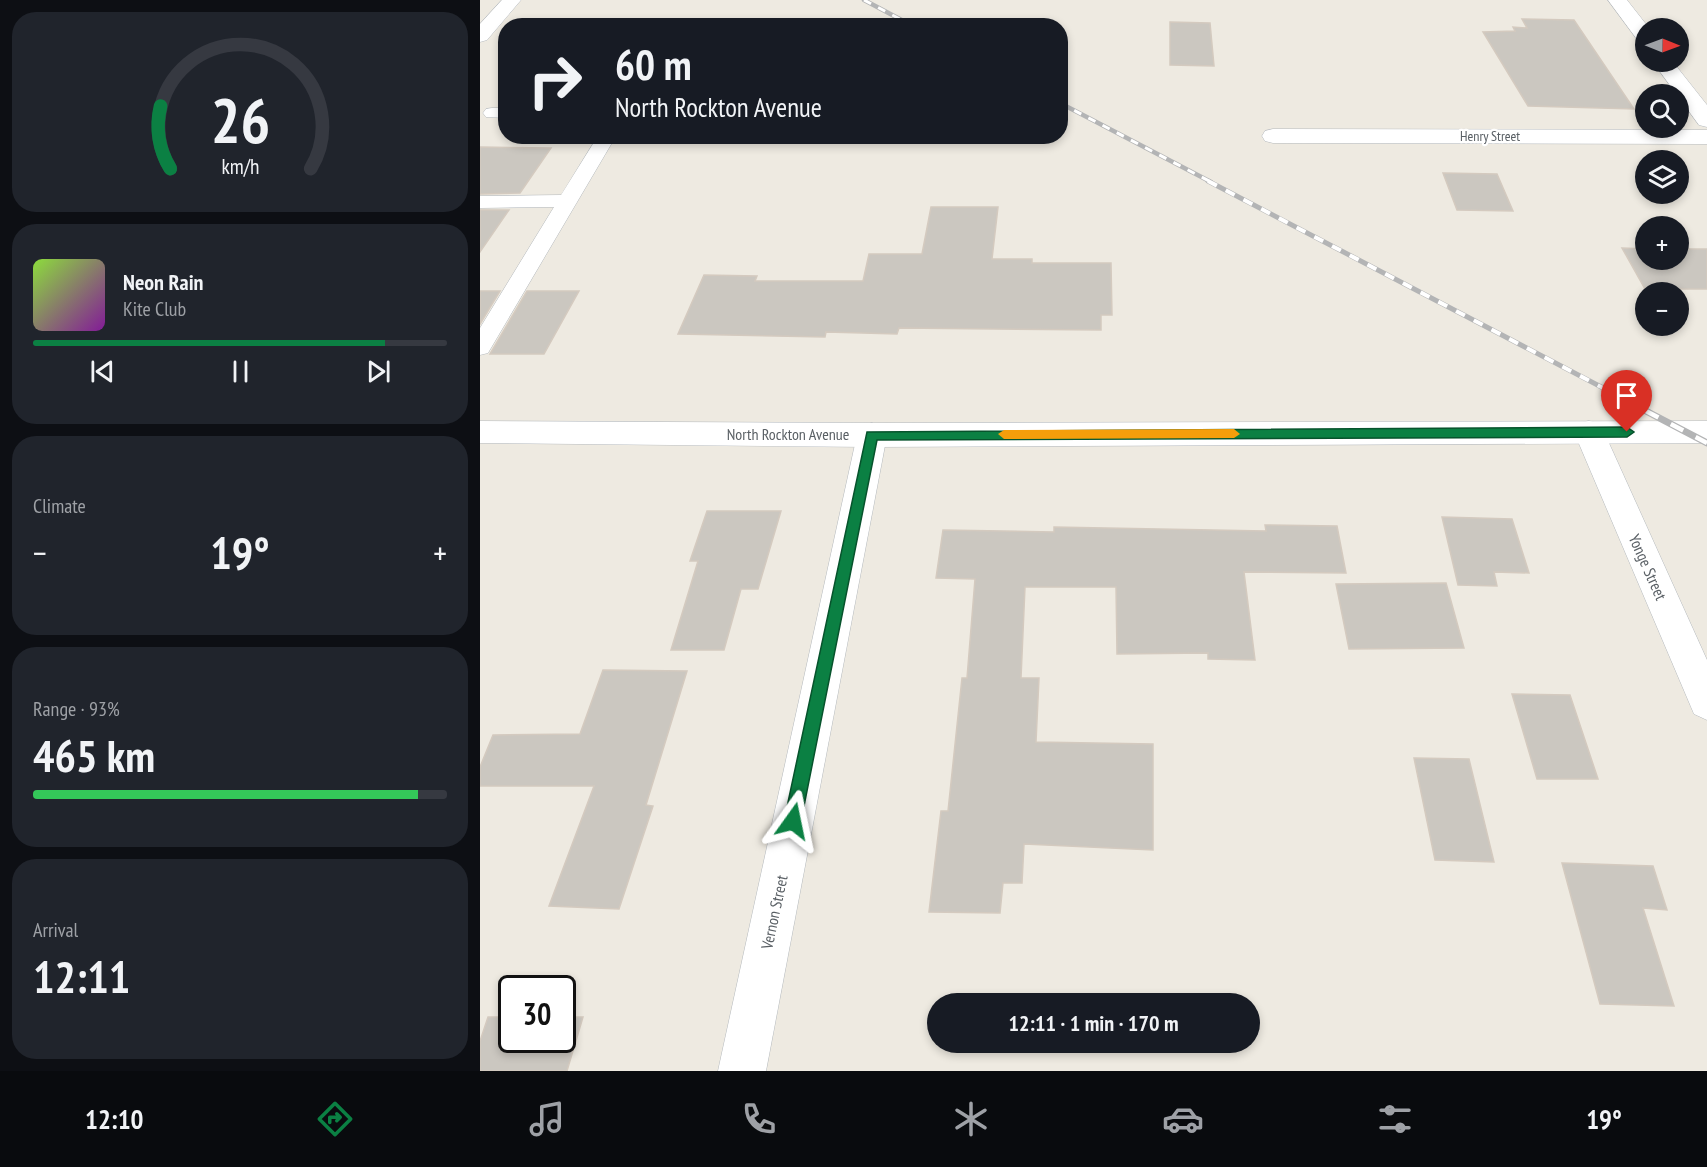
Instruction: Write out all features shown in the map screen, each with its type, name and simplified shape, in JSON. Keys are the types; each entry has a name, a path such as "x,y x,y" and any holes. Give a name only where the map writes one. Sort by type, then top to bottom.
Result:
{"street":[{"path":"480,36 512,0"},
{"path":"1617,0 1635,24"},
{"path":"1671,72 1707,120"},
{"name":"Henry Street","path":"1273,136 1707,137"},
{"name":"North Rockton Avenue","path":"480,432 872,435 1707,432"},
{"name":"Yonge Street","path":"1589,432 1707,702"},
{"name":"Vernon Street","path":"742,1071 872,435"}],"lane":[{"path":"481,342 602,144"},
{"path":"480,202 567,201"}],"building":[{"path":"1522,19 1574,20 1634,109 1528,106 1483,32 1515,31 1513,27 1527,28"},
{"path":"1170,22 1210,23 1214,66 1170,65"},
{"path":"480,147 551,148 520,193 480,194"},
{"path":"1443,173 1497,174 1513,211 1457,210"},
{"path":"931,207 998,207 992,259 1032,259 1032,263 1111,263 1112,315 1101,315 1101,330 899,328 897,334 826,332 825,337 678,334 704,275 757,276 755,281 863,281 869,254 922,254"},
{"path":"480,210 509,210 480,252"},
{"path":"1622,248 1635,249 1635,270 1689,270 1689,249 1707,249 1707,289 1689,289 1689,282 1641,282"},
{"path":"480,291 500,291 480,324"},
{"path":"527,291 579,291 544,354 490,354"},
{"path":"707,511 781,511 758,589 741,589 724,650 671,650 698,561 690,561"},
{"path":"1442,517 1512,519 1529,573 1494,572 1497,586 1458,585"},
{"path":"1265,525 1337,526 1346,573 1244,572 1255,660 1208,659 1208,653 1117,654 1116,587 1025,587 1021,678 1039,678 1036,742 1153,744 1153,850 1024,844 1022,883 1003,883 1000,913 929,912 941,811 948,811 962,678 967,678 975,579 936,578 943,530 1054,532 1054,527 1266,531"},
{"path":"1446,583 1464,648 1349,649 1336,584"},
{"path":"603,670 687,671 646,805 653,806 619,909 549,906 594,786 480,786 480,767 493,735 580,734"},
{"path":"1512,694 1570,695 1598,779 1537,779"},
{"path":"1414,758 1469,759 1494,862 1435,860"},
{"path":"1562,863 1653,866 1667,910 1643,908 1674,1006 1600,1004"},
{"path":"488,1017 498,1017 498,1053 572,1053 567,1071 480,1071 480,1041"},
{"path":"576,1017 583,1017 576,1041"}],"railway":[{"path":"864,0 898,18"},
{"path":"1068,107 1211,182"},
{"path":"1208,181 1649,412"},
{"path":"1646,411 1707,443"}],"slow traffic":[{"path":"1004,434 1234,434"}],"route":[{"path":"793,821 872,435 1627,432"}]}
